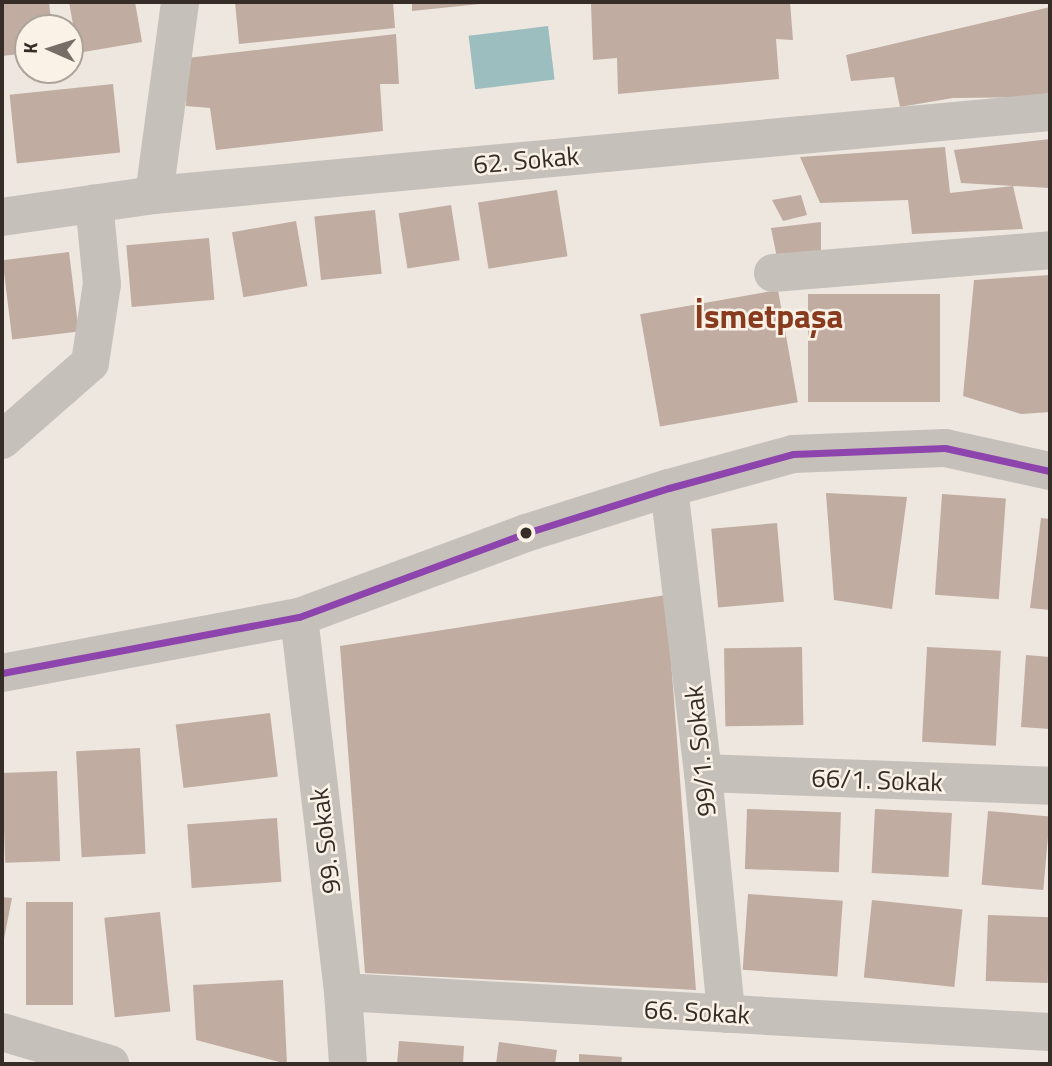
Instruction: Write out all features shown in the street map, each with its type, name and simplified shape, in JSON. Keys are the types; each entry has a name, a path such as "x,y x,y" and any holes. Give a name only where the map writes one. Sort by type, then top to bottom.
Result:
{"street":[{"path":"154,195 180,2"},
{"name":"62. Sokak","path":"2,216 154,195 1050,111"},
{"path":"2,440 90,363 102,284 94,203"},
{"path":"773,273 1050,250"},
{"path":"2,673 299,617 526,533 669,488 793,454 945,448 1050,471"},
{"name":"99/1. Sokak","path":"669,488 703,773 726,1014"},
{"name":"99. Sokak","path":"299,617 343,992 348,1064"},
{"name":"66/1. Sokak","path":"703,773 1050,786"},
{"name":"66. Sokak","path":"343,992 1050,1032"},
{"path":"2,1032 110,1064"}],"water":[{"path":"548,26 555,80 475,89 469,36"}],"building":[{"path":"2,2 49,2 50,14 14,14 14,55 2,56"},
{"path":"69,2 135,2 142,42 84,52 84,14 71,14"},
{"path":"235,2 393,2 395,28 239,44"},
{"path":"412,2 480,2 480,4 412,11"},
{"path":"790,2 793,40 776,39 779,79 618,94 617,58 593,60 591,4"},
{"path":"1050,7 1050,93 1030,97 953,98 900,107 894,77 851,81 846,55"},
{"path":"396,34 399,84 380,84 383,131 216,150 210,108 186,106 187,58"},
{"path":"113,84 120,153 17,163 10,95"},
{"path":"1050,139 1050,188 961,183 954,150"},
{"path":"945,147 950,193 1013,186 1023,229 912,234 908,200 820,203 800,157"},
{"path":"557,190 567,256 488,269 478,203"},
{"path":"801,195 807,215 783,221 772,200"},
{"path":"451,205 460,260 407,269 399,213"},
{"path":"375,210 382,274 321,280 314,216"},
{"path":"296,221 307,286 243,297 232,232"},
{"path":"821,222 821,255 778,263 771,228"},
{"path":"209,238 214,300 132,307 126,245"},
{"path":"69,252 79,331 12,340 2,260"},
{"path":"1050,275 1050,412 1021,414 963,396 974,280"},
{"path":"778,290 798,402 660,427 640,314"},
{"path":"808,294 940,294 940,402 808,402"},
{"path":"826,493 907,497 892,609 834,600"},
{"path":"942,494 1006,498 999,599 935,595"},
{"path":"1041,518 1050,519 1050,610 1030,608"},
{"path":"777,523 784,602 718,607 711,529"},
{"path":"666,595 696,990 365,973 340,646"},
{"path":"802,647 803,725 725,726 724,648"},
{"path":"927,647 1001,651 996,746 922,742"},
{"path":"1026,655 1050,657 1050,729 1021,727"},
{"path":"270,713 278,777 184,788 176,725"},
{"path":"140,748 146,854 82,857 76,751"},
{"path":"57,771 60,861 5,863 2,773"},
{"path":"747,809 841,812 839,872 745,869"},
{"path":"875,809 952,813 949,877 872,873"},
{"path":"988,811 1050,816 1043,890 982,885"},
{"path":"277,818 281,882 192,888 187,824"},
{"path":"748,894 843,901 837,976 743,970"},
{"path":"2,897 12,898 3,944 2,944"},
{"path":"872,900 963,910 954,987 864,978"},
{"path":"26,902 73,902 73,1005 26,1005"},
{"path":"160,912 170,1011 115,1017 104,918"},
{"path":"988,915 1050,917 1048,983 986,981"},
{"path":"283,980 287,1064 196,1040 193,985"},
{"path":"399,1041 464,1046 463,1064 397,1064"},
{"path":"499,1042 557,1050 555,1064 496,1064"},
{"path":"579,1054 622,1057 621,1064 579,1064"}],"transit line":[{"path":"2,673 299,617 526,533 669,488 793,454 945,448 1050,471"}],"district":[{"name":"İsmetpaşa","path":"769,317"}]}
